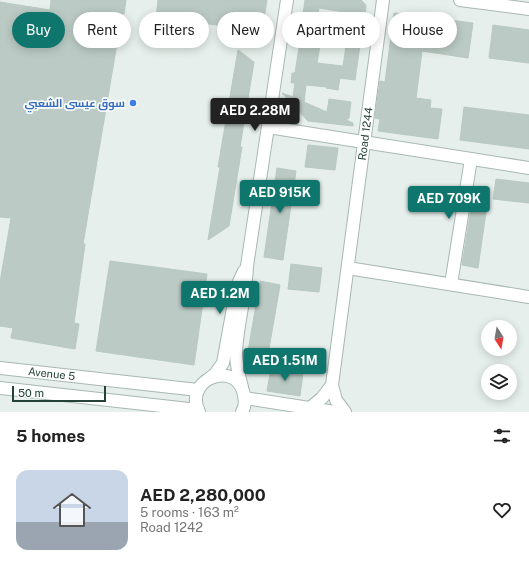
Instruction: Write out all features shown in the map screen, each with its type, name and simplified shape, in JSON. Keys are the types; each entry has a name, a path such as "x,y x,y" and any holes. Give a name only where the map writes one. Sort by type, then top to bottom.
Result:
{"street":[{"path":"242,412 245,404 237,367 237,341 287,0"},
{"name":"Road 1244","path":"344,412 336,400 332,385 383,0"},
{"path":"460,0 529,9"},
{"path":"268,127 529,168"},
{"path":"451,284 471,159"},
{"path":"198,411 196,396 198,390 201,385 220,368 223,362 237,286 247,266"},
{"path":"348,268 529,297"},
{"name":"Avenue 5","path":"0,368 198,390"},
{"path":"210,378 219,375 227,376 236,380 243,393 335,412"},
{"path":"310,408 322,398 332,385"},
{"name":"Avenue 5","path":"0,388 198,411"}],"building":[{"path":"51,0 126,0 124,12 73,12 73,48 116,48 83,244 85,244 74,323 79,324 75,349 11,338 13,328 0,326 0,282 11,218 0,217 0,2 50,10"},
{"path":"158,0 267,0 265,12 217,12 217,25 209,24 209,12 157,12"},
{"path":"305,0 361,0 366,5 366,12 345,12 319,8 318,12 303,12 304,7 306,6 304,6"},
{"path":"457,21 473,23 468,58 422,51 416,98 431,100 430,108 442,109 438,139 378,131 380,119 375,118 380,81 385,82 389,48 457,48"},
{"path":"493,25 529,30 529,63 489,58"},
{"path":"299,48 320,48 317,63 343,66 346,48 360,48 355,80 340,78 338,90 326,88 327,87 306,85 304,102 327,112 329,99 351,102 349,118 346,120 353,123 353,126 308,121 282,93 293,97 295,83 291,83 292,73 295,73"},
{"path":"238,50 254,62 240,147 242,147 229,226 208,240 220,167 218,167"},
{"path":"464,107 529,115 529,149 460,140"},
{"path":"308,145 338,148 335,170 305,167"},
{"path":"277,168 296,171 283,260 264,257"},
{"path":"496,179 529,183 529,203 493,199"},
{"path":"472,203 487,205 478,268 462,265"},
{"path":"110,261 207,274 194,365 96,351"},
{"path":"291,264 322,268 319,292 288,289"},
{"path":"260,281 280,285 266,366 246,363"},
{"path":"271,368 303,373 300,396 267,391"}],"place":[{"name":"سوق عيسى الشعبي","path":"133,103"}]}
